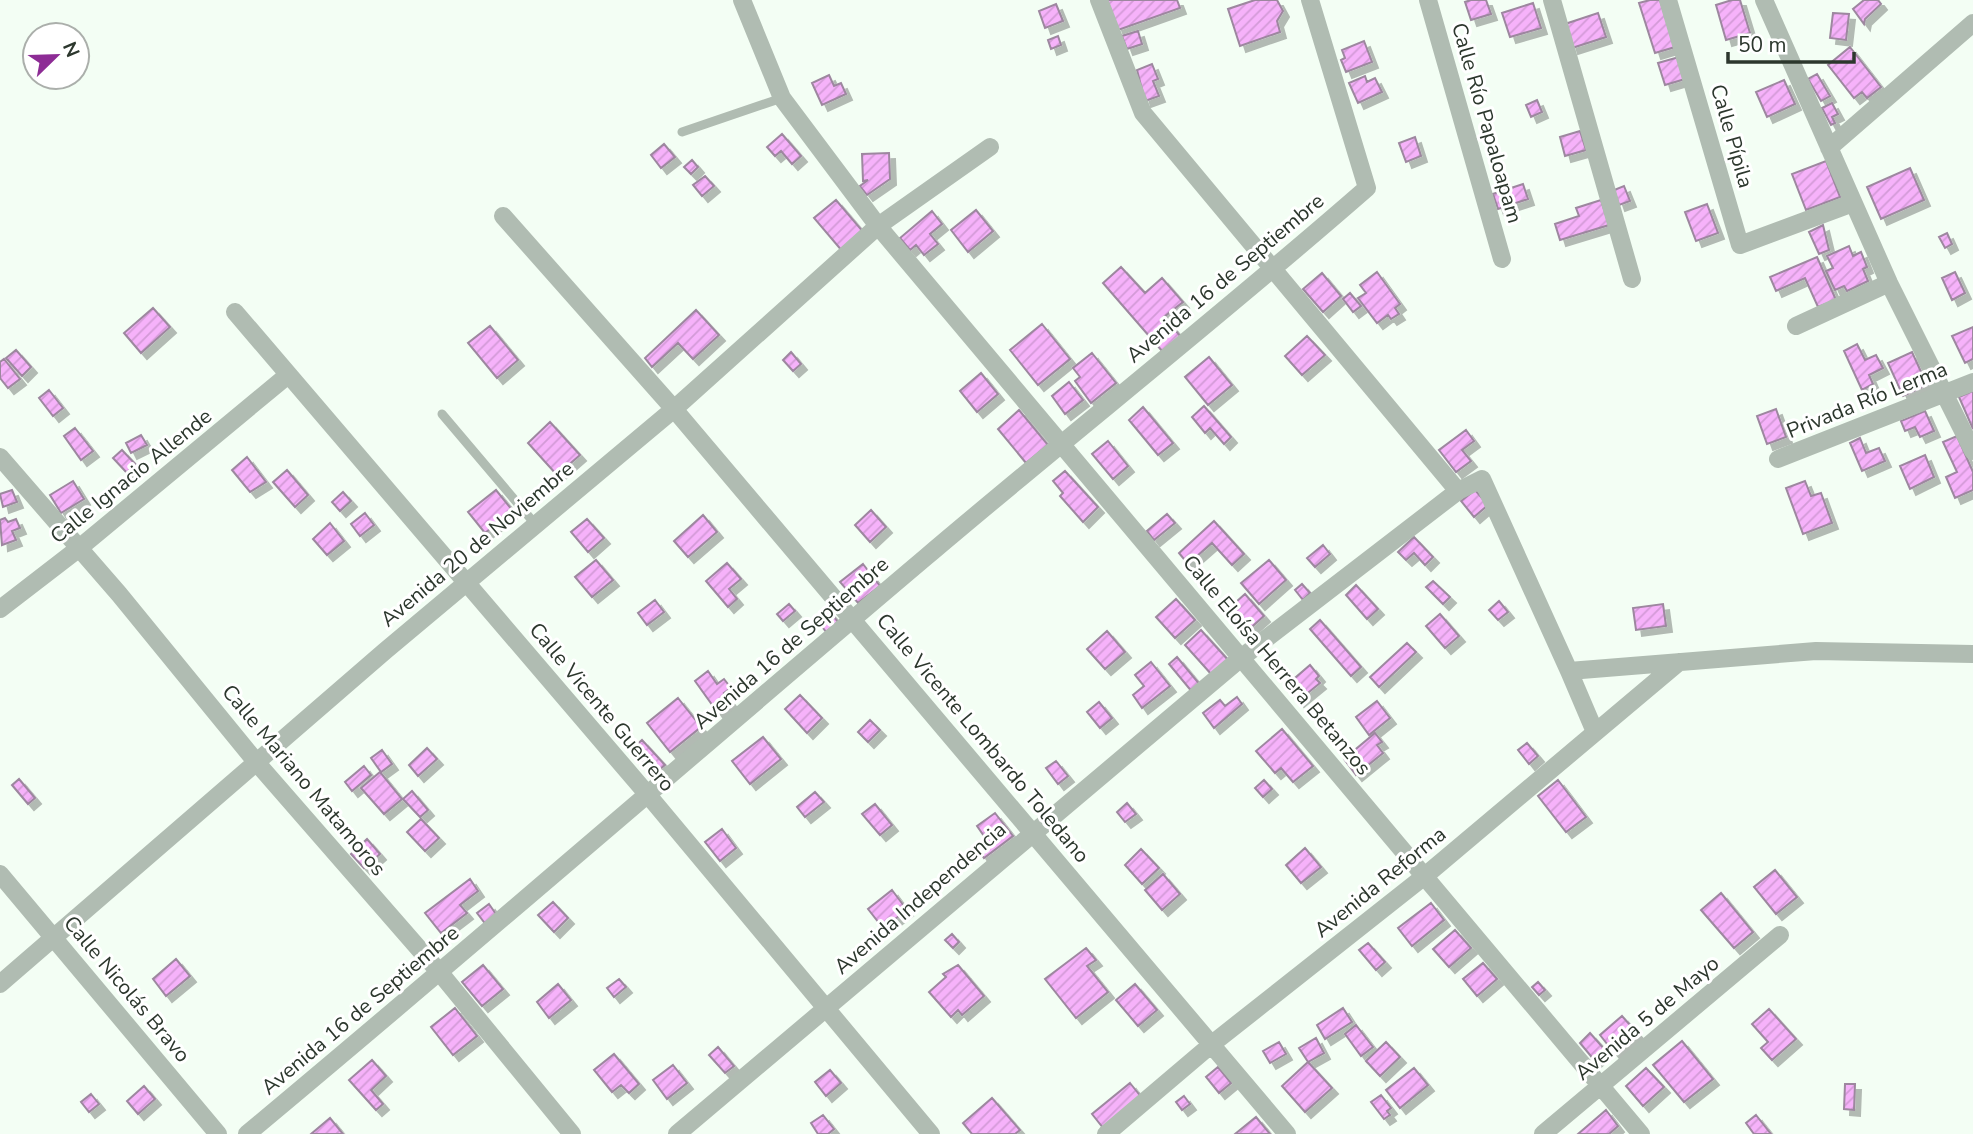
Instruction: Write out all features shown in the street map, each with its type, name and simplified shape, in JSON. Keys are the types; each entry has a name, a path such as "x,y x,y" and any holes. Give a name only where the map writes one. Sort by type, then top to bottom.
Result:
{"street":[{"name":"Calle Eloísa Herrera Betanzos","path":"742,0 782,98 878,226 1642,1134"},
{"path":"1099,0 1143,113 1458,491 1482,479 1595,733"},
{"name":"Avenida 16 de Septiembre","path":"247,1134 441,974 1059,444 1273,270 1367,188 1310,0"},
{"name":"Calle Río Papaloapam","path":"1428,0 1502,258"},
{"path":"1552,0 1632,279"},
{"name":"Calle Pípila","path":"1668,0 1740,245 1853,203"},
{"path":"1764,0 1889,283 1973,451"},
{"path":"1829,148 1973,23"},
{"name":"Avenida 20 de Noviembre","path":"0,984 385,650 468,584 674,409 878,226 990,147"},
{"name":"Calle Vicente Lombardo Toledano","path":"503,216 674,409 1287,1134"},
{"path":"1796,326 1889,283"},
{"name":"Calle Vicente Guerrero","path":"235,312 648,795 931,1134"},
{"name":"Calle Ignacio Allende","path":"0,609 78,549 288,375"},
{"name":"Privada Río Lerma","path":"1778,459 1973,382"},
{"name":"Calle Mariano Matamoros","path":"0,457 120,594 257,763 441,974 572,1134"},
{"name":"Avenida Independencia","path":"677,1134 1241,658 1458,491"},
{"path":"1569,671 1816,651 1973,654"},
{"name":"Avenida Reforma","path":"1106,1134 1212,1044 1426,875 1679,662"},
{"name":"Calle Nicolás Bravo","path":"0,874 218,1134"},
{"name":"Avenida 5 de Mayo","path":"1543,1134 1780,935"}],"lane":[{"path":"682,132 782,98"},
{"path":"442,414 536,525"}],"building":[{"path":"1107,0 1177,0 1180,8 1118,30"},
{"path":"1255,0 1277,0 1283,11 1277,21 1280,32 1240,46 1228,9"},
{"path":"1486,0 1491,14 1471,20 1465,2"},
{"path":"1660,0 1675,47 1655,53 1639,3"},
{"path":"1740,0 1750,33 1726,40 1716,5"},
{"path":"1864,0 1878,0 1881,4 1865,19 1864,24 1853,9"},
{"path":"1533,3 1541,28 1510,37 1502,13"},
{"path":"1056,4 1063,21 1045,28 1039,11"},
{"path":"1598,13 1606,37 1572,48 1565,24"},
{"path":"1833,13 1849,14 1846,40 1830,38"},
{"path":"1138,31 1142,44 1127,49 1122,36"},
{"path":"1058,36 1061,45 1051,49 1048,40"},
{"path":"1364,41 1372,62 1346,72 1341,60 1345,58 1342,50"},
{"path":"1850,47 1881,87 1867,98 1862,92 1854,98 1828,65"},
{"path":"1679,57 1685,79 1665,85 1658,63"},
{"path":"1152,64 1158,79 1153,81 1159,96 1145,101 1137,70"},
{"path":"1817,74 1830,96 1821,101 1808,79"},
{"path":"829,75 834,86 841,83 846,94 822,105 812,83"},
{"path":"1365,76 1367,82 1375,78 1382,92 1358,103 1349,83"},
{"path":"1784,80 1795,104 1767,117 1756,92"},
{"path":"1537,100 1542,112 1531,117 1526,105"},
{"path":"1832,103 1838,114 1832,117 1835,123 1831,125 1822,108"},
{"path":"1580,131 1586,150 1565,156 1560,137"},
{"path":"782,134 801,156 792,164 781,151 775,156 767,147"},
{"path":"1415,137 1421,156 1406,162 1399,143"},
{"path":"664,144 675,157 661,168 651,155"},
{"path":"889,153 890,179 867,195 860,186 868,180 863,181 862,154"},
{"path":"692,160 698,167 691,174 684,167"},
{"path":"1826,161 1840,197 1806,210 1792,174"},
{"path":"1910,168 1924,200 1881,219 1867,187"},
{"path":"705,176 714,186 702,196 693,185"},
{"path":"1523,184 1528,199 1498,209 1493,194"},
{"path":"1624,186 1630,201 1619,205 1614,190"},
{"path":"836,200 865,234 843,252 814,218"},
{"path":"1601,200 1609,225 1560,240 1555,224 1579,216 1576,208"},
{"path":"1707,204 1718,233 1696,241 1685,212"},
{"path":"976,210 993,231 968,252 951,230"},
{"path":"932,211 942,224 930,234 938,244 924,255 916,245 910,250 900,238"},
{"path":"1823,225 1829,250 1819,254 1809,232"},
{"path":"1947,233 1952,244 1945,248 1939,237"},
{"path":"1849,246 1853,256 1861,252 1867,267 1863,269 1868,281 1847,291 1844,286 1835,290 1826,271 1833,268 1827,256"},
{"path":"1817,257 1836,300 1818,307 1805,278 1776,291 1770,277"},
{"path":"1121,267 1145,293 1162,278 1183,302 1164,317 1181,337 1163,352 1103,283"},
{"path":"1377,272 1400,304 1395,308 1399,314 1391,319 1388,315 1377,323 1358,298 1366,293 1360,285"},
{"path":"1955,272 1965,293 1952,300 1942,278"},
{"path":"1322,273 1341,296 1323,312 1303,289"},
{"path":"1350,293 1361,306 1353,312 1343,299"},
{"path":"153,308 170,327 141,353 124,333"},
{"path":"696,310 719,335 693,359 678,343 652,367 645,358"},
{"path":"1042,324 1070,359 1038,385 1010,350"},
{"path":"490,326 518,360 497,378 468,343"},
{"path":"1973,327 1973,359 1965,363 1952,336"},
{"path":"1307,336 1325,355 1302,375 1285,356"},
{"path":"1857,344 1865,360 1876,355 1883,368 1869,375 1873,384 1862,390 1844,351"},
{"path":"16,350 31,367 22,376 6,358"},
{"path":"791,352 801,364 793,371 783,360"},
{"path":"1912,352 1927,385 1903,396 1888,363"},
{"path":"1092,353 1116,383 1091,403 1075,381 1080,377 1073,368"},
{"path":"1209,357 1232,385 1208,405 1185,377"},
{"path":"4,359 20,379 8,388 0,378 0,362"},
{"path":"981,373 998,394 977,412 960,391"},
{"path":"1069,382 1083,400 1065,414 1052,396"},
{"path":"49,390 63,408 53,416 39,398"},
{"path":"1973,391 1973,429 1959,397"},
{"path":"1204,406 1231,437 1224,444 1210,428 1205,433 1192,417"},
{"path":"1143,407 1173,443 1158,455 1129,420"},
{"path":"1776,409 1786,437 1767,444 1757,416"},
{"path":"1019,410 1048,445 1026,463 998,429"},
{"path":"1925,411 1934,431 1920,437 1915,427 1905,431 1901,421"},
{"path":"550,422 580,455 557,475 528,443"},
{"path":"75,428 93,451 81,460 64,436"},
{"path":"1466,430 1474,441 1462,450 1471,461 1456,472 1439,450"},
{"path":"141,435 147,445 131,453 126,443"},
{"path":"1957,436 1973,472 1973,490 1955,498 1946,477 1957,472 1943,442"},
{"path":"1860,438 1866,453 1879,448 1885,461 1862,471 1850,443"},
{"path":"1108,441 1128,466 1113,479 1092,454"},
{"path":"122,450 137,466 128,474 113,458"},
{"path":"1925,455 1934,477 1910,489 1900,466"},
{"path":"247,457 266,482 250,492 232,470"},
{"path":"287,470 308,495 295,507 273,482"},
{"path":"1065,471 1098,507 1083,522 1060,496 1063,493 1053,481"},
{"path":"73,481 84,499 61,513 50,495"},
{"path":"1805,481 1811,496 1821,493 1832,523 1803,534 1786,488"},
{"path":"12,490 17,502 3,507 0,494"},
{"path":"496,490 513,511 485,533 468,512"},
{"path":"1475,490 1488,505 1474,517 1461,501"},
{"path":"343,492 351,501 340,511 332,502"},
{"path":"871,510 886,527 870,542 855,525"},
{"path":"365,513 374,525 360,536 351,524"},
{"path":"1167,514 1175,523 1154,540 1147,531"},
{"path":"703,515 717,532 688,557 674,541"},
{"path":"5,518 8,522 16,519 20,528 12,531 16,540 2,545 0,520"},
{"path":"587,519 604,538 588,552 571,532"},
{"path":"1214,521 1244,554 1232,565 1212,543 1188,564 1179,553"},
{"path":"330,523 344,541 327,555 313,539"},
{"path":"1414,537 1433,557 1425,565 1414,553 1406,560 1398,552"},
{"path":"1323,545 1330,554 1315,567 1307,558"},
{"path":"596,560 613,580 592,597 575,577"},
{"path":"1269,560 1286,580 1259,604 1241,583"},
{"path":"727,563 741,579 729,589 737,599 728,607 706,581"},
{"path":"863,564 880,586 858,603 840,582"},
{"path":"1433,581 1450,597 1443,604 1426,587"},
{"path":"1302,584 1310,593 1303,600 1295,590"},
{"path":"1356,585 1378,609 1367,619 1346,595"},
{"path":"1245,594 1264,616 1246,632 1227,610"},
{"path":"1176,599 1195,620 1175,638 1156,617"},
{"path":"655,600 664,612 647,625 638,613"},
{"path":"1499,601 1508,612 1498,620 1489,610"},
{"path":"789,604 795,611 783,621 777,614"},
{"path":"1663,604 1666,626 1636,630 1633,608"},
{"path":"828,610 839,623 827,633 816,619"},
{"path":"1440,614 1459,636 1445,648 1426,626"},
{"path":"1320,620 1361,667 1351,676 1310,629"},
{"path":"1201,630 1229,661 1212,675 1185,645"},
{"path":"1107,631 1125,652 1105,669 1087,649"},
{"path":"1407,643 1416,652 1379,687 1370,677"},
{"path":"1177,657 1201,686 1193,693 1169,664"},
{"path":"1151,662 1170,686 1142,708 1133,695 1144,686 1135,675"},
{"path":"1310,665 1319,676 1316,679 1320,683 1298,701 1289,683"},
{"path":"708,671 717,684 724,679 731,688 724,693 732,703 718,713 695,681"},
{"path":"800,695 822,718 807,733 785,709"},
{"path":"1237,697 1242,704 1214,728 1203,713 1220,700 1225,706"},
{"path":"678,698 701,727 670,752 647,723"},
{"path":"1377,701 1390,718 1369,735 1356,717"},
{"path":"1099,702 1112,718 1100,728 1087,712"},
{"path":"870,720 880,730 868,742 858,732"},
{"path":"1282,729 1313,766 1293,782 1281,768 1275,773 1256,751"},
{"path":"1375,733 1382,742 1377,745 1383,753 1356,775 1344,759"},
{"path":"763,737 781,759 750,784 732,761"},
{"path":"642,740 665,765 654,774 632,749"},
{"path":"1527,743 1538,756 1529,764 1518,750"},
{"path":"427,748 437,759 418,776 409,765"},
{"path":"382,750 392,764 381,772 371,758"},
{"path":"1056,761 1068,776 1058,784 1046,768"},
{"path":"364,766 371,775 352,791 345,782"},
{"path":"380,772 402,799 384,814 361,788"},
{"path":"19,779 35,798 28,804 12,785"},
{"path":"1264,780 1272,789 1263,797 1255,788"},
{"path":"1558,780 1586,817 1566,832 1538,796"},
{"path":"412,791 428,810 420,817 403,799"},
{"path":"815,792 824,802 805,817 797,807"},
{"path":"1127,803 1136,814 1125,822 1117,812"},
{"path":"875,804 892,825 880,835 862,814"},
{"path":"995,813 1013,836 984,858 976,847 986,839 977,826"},
{"path":"421,819 439,838 425,851 407,832"},
{"path":"722,829 736,848 720,861 705,842"},
{"path":"367,839 380,854 364,868 351,854"},
{"path":"1305,848 1321,867 1301,883 1286,865"},
{"path":"1141,849 1159,868 1142,884 1125,865"},
{"path":"1775,870 1797,897 1776,914 1754,887"},
{"path":"1163,874 1180,894 1162,910 1145,890"},
{"path":"470,879 478,891 460,905 467,913 441,933 425,913"},
{"path":"892,890 907,910 883,928 868,909"},
{"path":"1721,893 1753,932 1734,948 1701,910"},
{"path":"553,902 568,918 554,932 538,915"},
{"path":"1431,903 1444,920 1412,946 1398,928"},
{"path":"489,904 498,917 487,926 477,913"},
{"path":"1455,930 1471,948 1449,967 1433,949"},
{"path":"952,934 959,942 953,948 945,940"},
{"path":"1368,943 1385,962 1376,970 1359,950"},
{"path":"1086,948 1096,960 1087,966 1108,992 1076,1018 1045,979"},
{"path":"176,959 190,976 166,996 153,979"},
{"path":"1483,963 1497,979 1477,996 1463,979"},
{"path":"483,965 503,989 482,1006 462,982"},
{"path":"958,965 984,996 962,1015 958,1010 951,1017 929,992 946,977 943,974"},
{"path":"619,979 626,987 614,997 607,988"},
{"path":"1538,982 1545,990 1539,995 1532,987"},
{"path":"558,984 571,1000 549,1018 537,1002"},
{"path":"1135,984 1157,1010 1138,1026 1116,1000"},
{"path":"455,1008 477,1036 453,1055 431,1027"},
{"path":"1343,1008 1352,1022 1325,1039 1317,1025"},
{"path":"1769,1009 1796,1039 1772,1060 1761,1048 1768,1042 1752,1024"},
{"path":"1622,1016 1638,1034 1615,1054 1600,1035"},
{"path":"1356,1025 1373,1047 1361,1056 1345,1034"},
{"path":"1590,1033 1606,1051 1595,1061 1580,1043"},
{"path":"1316,1038 1324,1053 1308,1062 1299,1048"},
{"path":"1682,1041 1713,1079 1684,1102 1653,1065"},
{"path":"1279,1042 1286,1054 1270,1063 1263,1051"},
{"path":"1386,1042 1400,1057 1380,1076 1366,1061"},
{"path":"718,1047 734,1066 725,1073 709,1055"},
{"path":"614,1054 639,1084 629,1093 621,1085 612,1092 594,1070"},
{"path":"372,1060 386,1076 371,1090 383,1104 376,1110 349,1080"},
{"path":"1308,1062 1332,1088 1305,1112 1282,1086"},
{"path":"673,1065 687,1083 667,1099 653,1080"},
{"path":"1218,1067 1231,1083 1219,1093 1206,1077"},
{"path":"1414,1068 1428,1085 1400,1108 1386,1090"},
{"path":"1646,1068 1664,1087 1643,1106 1626,1086"},
{"path":"830,1070 841,1083 826,1096 815,1082"},
{"path":"1130,1083 1142,1098 1104,1129 1092,1114"},
{"path":"1845,1084 1855,1084 1854,1110 1844,1109"},
{"path":"144,1086 155,1099 138,1114 127,1101"},
{"path":"91,1094 99,1104 89,1112 81,1102"},
{"path":"1381,1095 1391,1108 1387,1111 1390,1115 1384,1119 1371,1102"},
{"path":"1184,1096 1190,1104 1182,1110 1176,1102"},
{"path":"992,1098 1020,1130 1015,1134 972,1134 963,1123"},
{"path":"1606,1110 1618,1126 1609,1134 1578,1134"},
{"path":"823,1115 834,1129 828,1134 818,1134 811,1123"},
{"path":"1756,1115 1771,1134 1754,1134 1746,1123"},
{"path":"1256,1117 1270,1134 1235,1134"},
{"path":"330,1118 343,1134 311,1134"}]}
